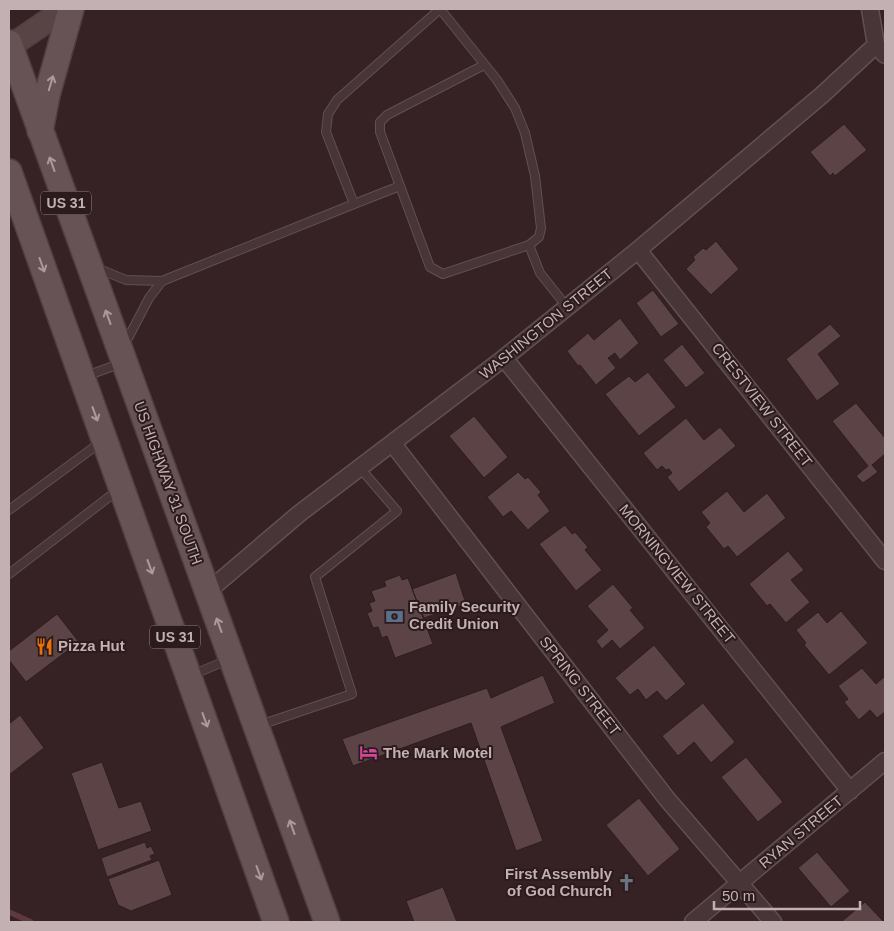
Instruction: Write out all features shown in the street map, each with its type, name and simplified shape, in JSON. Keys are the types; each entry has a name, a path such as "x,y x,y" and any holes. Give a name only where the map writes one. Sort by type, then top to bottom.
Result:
{"main road":[{"path":"9,45 65,9"},
{"path":"40,131 47,95 71,9"},
{"name":"US HIGHWAY 31 SOUTH","path":"9,45 327,922"},
{"name":"US 31","path":"11,185 122,488 276,922"}],"street":[{"path":"870,9 881,50"},
{"name":"WASHINGTON STREET","path":"207,592 300,513 393,444 567,308 822,95 881,50"},
{"name":"CRESTVIEW STREET","path":"638,250 885,561"},
{"name":"MORNINGVIEW STREET","path":"504,358 850,791"},
{"name":"SPRING STREET","path":"393,444 667,799 773,922"},
{"name":"RYAN STREET","path":"693,922 885,761"}],"lane":[{"path":"354,204 326,132 328,114 337,100 440,9 484,65 515,108 525,134 535,176 541,228 539,237 529,245 443,274 437,272 430,267 380,132 380,122 387,115 484,65"},
{"path":"89,264 126,280 162,281 400,186"},
{"path":"529,245 540,273 567,308"},
{"path":"82,378 123,359 126,339 149,298 162,281"},
{"path":"9,510 104,440"},
{"path":"256,726 352,694 315,578 397,511 360,468"},
{"path":"9,574 122,488"},
{"path":"189,676 231,658"}],"building":[{"path":"844,124 867,150 835,176 833,173 830,176 810,152"},
{"path":"716,241 739,269 711,295 686,269 695,260 693,257 703,248 706,250"},
{"path":"653,290 679,324 661,337 636,303"},
{"path":"620,318 639,343 620,360 615,353 608,358 616,368 596,385 567,351 588,333 594,340"},
{"path":"830,324 841,336 818,354 840,384 817,401 786,359"},
{"path":"682,344 705,373 686,388 663,360"},
{"path":"648,372 676,407 639,436 605,394 629,376 635,382"},
{"path":"856,403 885,438 885,454 872,465 878,472 863,483 856,476 868,466 832,421"},
{"path":"474,416 508,457 484,478 449,436"},
{"path":"686,418 704,440 720,427 736,446 679,492 667,477 672,473 669,469 666,470 662,466 657,470 643,453"},
{"path":"518,472 525,479 528,477 541,492 538,495 550,511 528,530 511,511 503,517 487,497"},
{"path":"727,491 744,512 767,493 786,518 737,557 728,546 724,549 706,527 710,523 701,512"},
{"path":"565,525 572,534 575,532 588,547 585,550 602,570 576,591 539,544"},
{"path":"788,551 804,570 791,580 810,602 786,623 770,604 767,606 749,584"},
{"path":"456,573 466,604 424,618 412,589"},
{"name":"Family Security Credit Union","path":"400,575 402,580 408,578 433,644 395,658 387,636 382,638 378,627 373,628 367,613 372,611 369,603 375,601 371,591 386,586 384,581"},
{"path":"613,584 633,608 630,610 645,628 620,649 612,640 602,649 596,641 608,630 587,606"},
{"path":"841,611 868,643 829,675 804,645 806,643 796,630 818,612 827,623"},
{"name":"Pizza Hut","path":"57,614 79,642 26,682 9,660 9,651"},
{"path":"654,645 686,684 666,701 657,691 646,700 638,689 630,695 615,678"},
{"path":"862,668 876,684 885,676 885,712 877,718 870,710 859,720 844,702 848,699 838,686"},
{"name":"The Mark Motel","path":"543,675 555,703 501,727 543,841 516,851 471,723 353,766 342,739 487,688 491,698"},
{"path":"703,703 735,742 711,763 694,742 678,756 662,736"},
{"path":"20,715 44,748 9,775 9,724"},
{"path":"746,757 783,802 758,822 721,777"},
{"path":"102,762 119,808 141,801 152,831 98,850 71,773"},
{"path":"639,798 680,849 648,876 606,825"},
{"path":"145,842 147,848 151,846 155,854 150,856 152,860 107,877 101,858"},
{"path":"817,852 850,891 831,907 798,868"},
{"path":"159,860 172,895 131,911 118,905 108,879"},
{"path":"443,887 457,922 414,922 406,901"},
{"path":"865,902 884,922 841,922"}],"waterway":[{"path":"9,912 31,922"}],"place":[{"name":"Family Security Credit Union","path":"395,616"},
{"name":"Pizza Hut","path":"44,646"},
{"name":"The Mark Motel","path":"369,753"},
{"name":"First Assembly of God Church","path":"626,883"}]}
